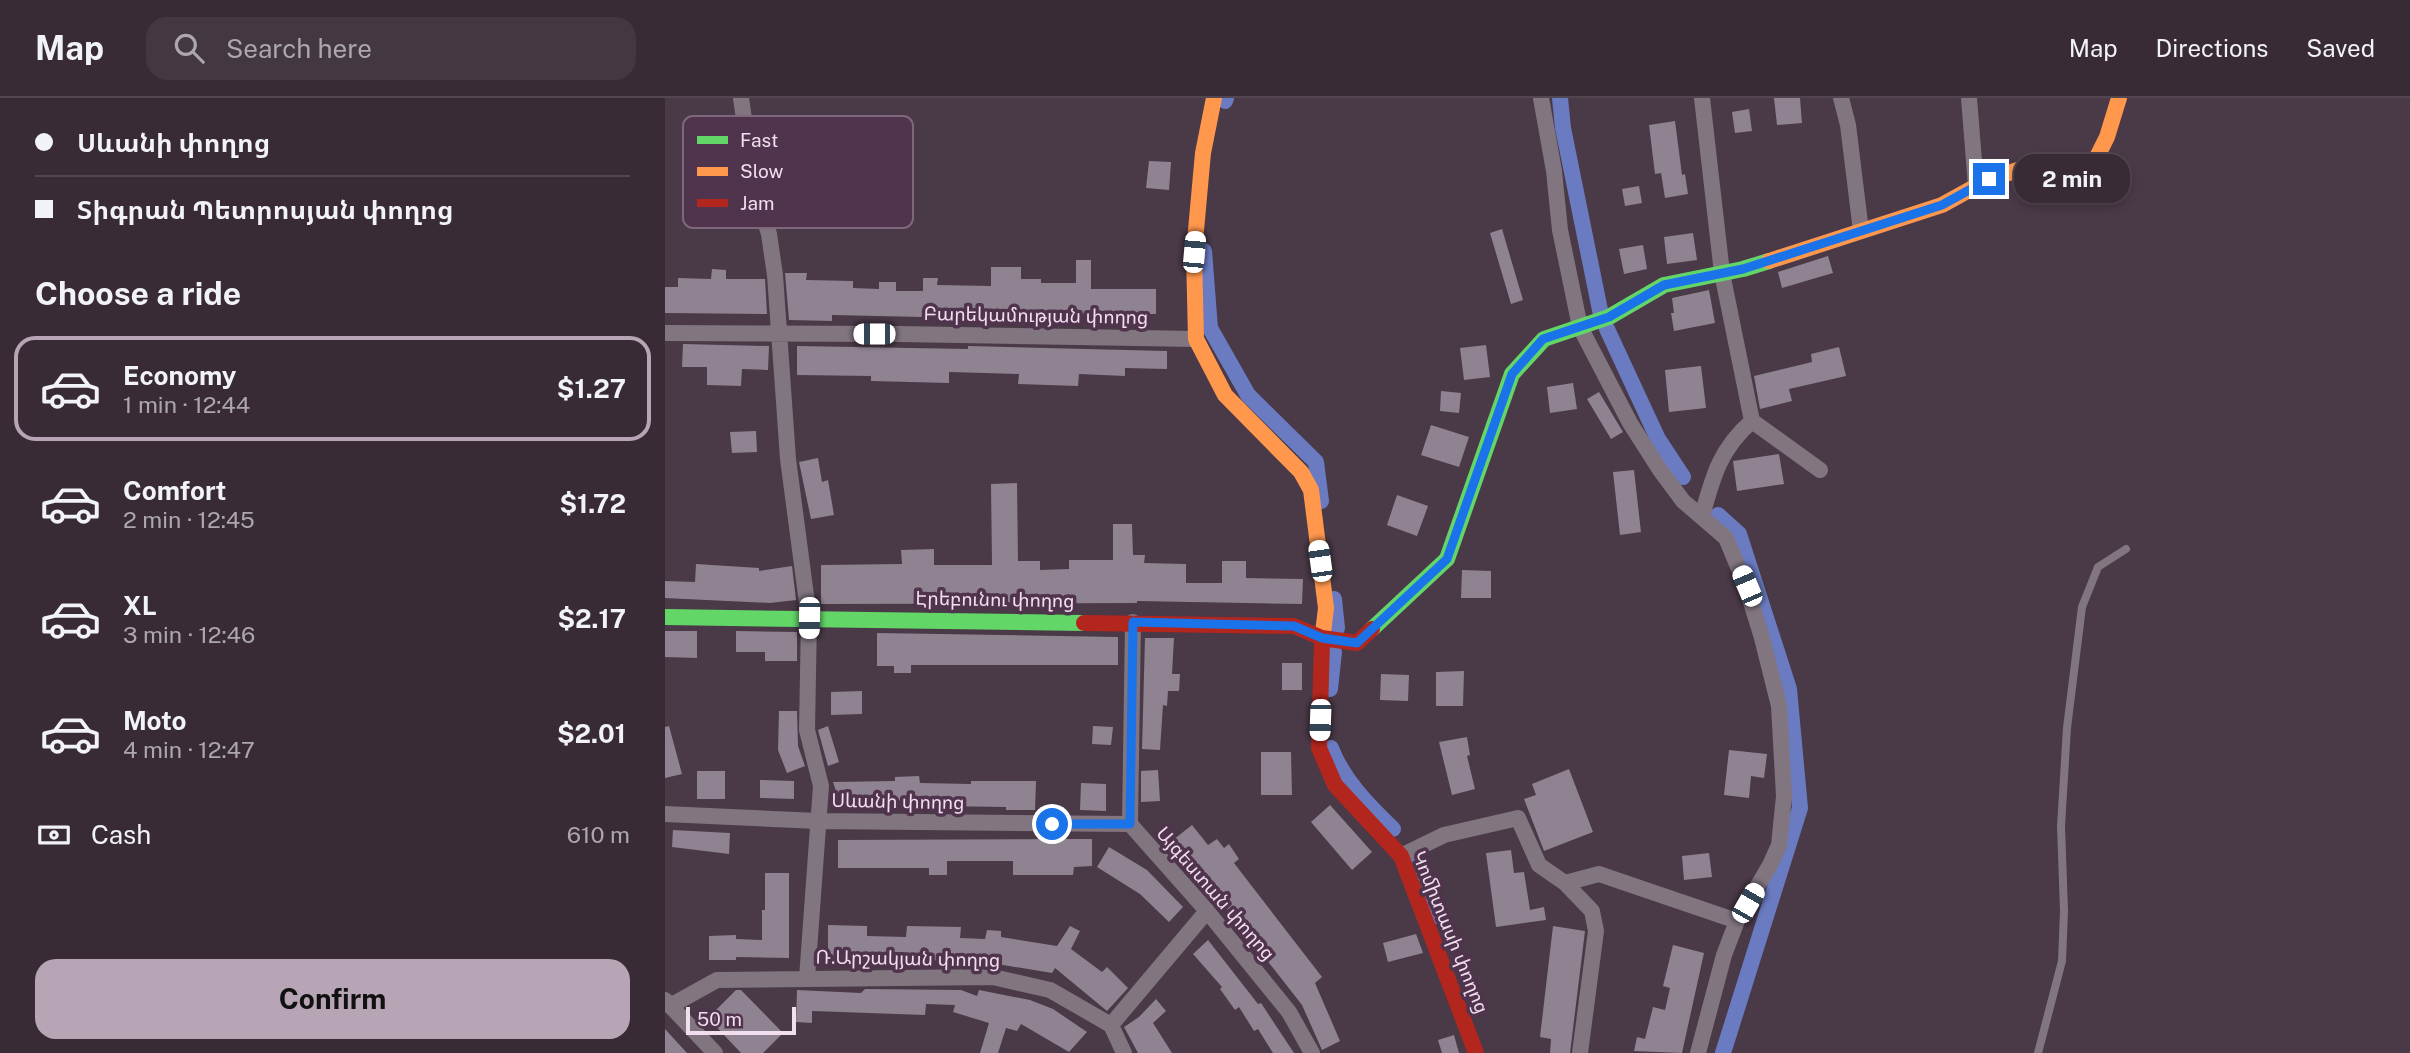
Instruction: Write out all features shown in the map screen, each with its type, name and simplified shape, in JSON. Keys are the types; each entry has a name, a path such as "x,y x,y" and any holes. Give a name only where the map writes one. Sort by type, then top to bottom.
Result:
{"street":[{"path":"741,98 744,116"},
{"name":"Կոմիտասի փողոց","path":"1215,98 1203,153 1194,252 1196,339 1225,394 1301,472 1311,490 1326,608 1322,638 1319,748 1335,785 1401,856 1476,1053"},
{"path":"1541,98 1554,171 1560,230 1580,327 1630,423 1660,470 1683,501 1726,538 1747,586 1779,706 1784,796 1779,845 1737,922 1724,955 1697,1053"},
{"path":"1702,98 1722,273 1752,421 1820,470"},
{"path":"1841,98 1848,125 1861,231"},
{"path":"1969,98 1976,186"},
{"path":"1580,327 1609,317 1664,285 1743,269 1942,205 1989,179 2018,170 2077,166 2095,161 2107,137 2119,98"},
{"path":"767,228 775,275 787,459 809,618 807,730 821,786 807,978"},
{"name":"Էրեբունու փողոց","path":"665,617 1294,626 1322,638 1357,643 1447,559 1512,374 1543,339 1580,327"},
{"name":"Բարեկամության փողոց","path":"665,333 1196,339"},
{"path":"1702,516 1722,456 1735,436 1752,421"},
{"name":"Այգեստան փողոց","path":"1133,622 1130,824 1207,911 1289,1012 1312,1053"},
{"name":"Սևանի փողոց","path":"665,814 817,821 1130,824"},
{"path":"1401,856 1444,835 1518,818 1539,865 1565,883 1592,911 1595,931 1580,1053"},
{"path":"1565,883 1599,874 1737,922"},
{"path":"1124,1053 1111,1025 1207,911"},
{"name":"Ռ.Արշակյան փողոց","path":"667,1003 717,980 993,977 1050,990 1111,1025"},
{"path":"667,1003 715,1053"}],"lane":[{"path":"2038,1053 2061,961 2064,911 2062,814 2067,728 2083,607 2098,567 2126,549"}],"building":[{"path":"1774,98 1800,98 1802,123 1777,125"},
{"path":"1749,109 1752,131 1735,133 1732,112"},
{"path":"1675,121 1682,175 1685,174 1688,194 1665,198 1661,173 1655,174 1649,125"},
{"path":"1149,161 1171,162 1169,190 1146,188"},
{"path":"1639,186 1642,203 1625,206 1622,189"},
{"path":"1502,229 1523,300 1511,304 1490,233"},
{"path":"1693,233 1697,260 1667,264 1664,237"},
{"path":"1643,245 1647,269 1624,274 1619,249"},
{"path":"1828,256 1833,273 1782,288 1778,272"},
{"path":"1076,260 1091,260 1091,289 1156,289 1156,314 969,313 969,318 832,315 832,321 789,320 785,273 807,273 806,280 853,281 853,288 879,289 879,282 896,282 896,291 923,291 923,278 938,278 937,285 991,286 991,267 1021,267 1021,279 1041,279 1041,283 1076,283"},
{"path":"712,269 726,270 726,279 765,279 767,314 665,313 665,287 678,287 678,278 711,279"},
{"path":"1709,290 1715,323 1674,331 1672,298"},
{"path":"683,344 769,346 768,370 742,369 741,386 707,385 707,367 682,367"},
{"path":"1486,345 1490,377 1464,380 1460,348"},
{"path":"797,346 968,349 968,346 1167,351 1167,369 1125,368 1125,376 1079,374 1078,386 1018,384 1019,374 949,372 949,383 871,381 871,376 797,375"},
{"path":"1839,347 1846,376 1789,389 1792,401 1760,409 1754,376 1812,362 1811,354"},
{"path":"1701,366 1706,408 1669,412 1665,370"},
{"path":"1573,383 1577,409 1550,413 1547,387"},
{"path":"1441,391 1461,393 1459,413 1440,411"},
{"path":"1599,392 1623,432 1611,439 1587,399"},
{"path":"1431,425 1469,437 1459,467 1421,455"},
{"path":"756,431 757,452 732,453 730,432"},
{"path":"1779,454 1784,484 1737,491 1733,461"},
{"path":"818,458 822,482 828,480 834,515 811,519 799,462"},
{"path":"1634,470 1641,532 1620,535 1613,472"},
{"path":"1017,483 1018,561 1040,561 1040,570 1069,569 1069,560 1113,560 1113,524 1132,524 1133,555 1145,555 1144,563 1186,564 1186,583 1222,583 1222,561 1246,561 1246,578 1303,579 1302,604 1137,601 821,604 821,565 902,564 901,550 934,549 934,565 992,565 991,484"},
{"path":"1397,495 1428,506 1417,536 1387,525"},
{"path":"696,564 759,568 759,571 792,566 796,600 770,603 665,598 665,581 695,582"},
{"path":"1462,570 1491,571 1491,598 1461,598"},
{"path":"665,631 697,631 697,658 665,657"},
{"path":"736,631 797,632 797,661 765,661 765,652 736,652"},
{"path":"877,633 1118,637 1118,665 911,665 911,673 894,673 894,666 877,666"},
{"path":"1145,638 1174,638 1172,674 1180,674 1179,691 1168,691 1167,706 1163,705 1160,750 1142,749"},
{"path":"1282,663 1302,663 1302,690 1282,690"},
{"path":"1464,671 1463,706 1436,706 1436,672"},
{"path":"1381,674 1409,675 1408,701 1380,700"},
{"path":"862,691 862,714 831,715 831,692"},
{"path":"779,711 797,711 798,746 805,766 787,773 778,750"},
{"path":"669,726 682,774 665,778 665,727"},
{"path":"828,726 839,762 828,766 818,730"},
{"path":"1093,726 1113,727 1111,745 1092,744"},
{"path":"1467,737 1470,755 1467,756 1475,789 1452,795 1439,742"},
{"path":"1729,750 1767,754 1764,778 1751,776 1749,798 1724,795"},
{"path":"1261,752 1291,752 1292,795 1261,795"},
{"path":"1569,769 1593,832 1544,851 1524,799 1536,795 1532,784"},
{"path":"1158,770 1160,801 1141,802 1141,771"},
{"path":"697,771 725,771 725,799 697,799"},
{"path":"919,776 920,783 1036,781 1035,810 936,806 936,798 891,801 891,805 840,803 833,782 895,781 895,777"},
{"path":"760,780 794,781 794,799 760,798"},
{"path":"1081,783 1106,784 1106,811 1080,810"},
{"path":"1330,805 1372,852 1352,870 1311,822"},
{"path":"1192,825 1208,845 1217,839 1224,848 1229,844 1239,859 1234,863 1322,977 1315,983 1340,1041 1322,1050 1302,1005 1173,840"},
{"path":"673,830 730,833 729,854 672,847"},
{"path":"1092,839 1092,866 1074,867 1073,875 1013,875 1013,861 947,861 947,875 929,875 929,868 838,868 838,840"},
{"path":"1109,847 1147,870 1183,907 1169,922 1140,894 1097,867"},
{"path":"1511,850 1514,873 1524,872 1530,910 1544,907 1546,920 1496,927 1486,853"},
{"path":"1709,853 1712,877 1684,880 1682,856"},
{"path":"765,873 789,873 789,958 736,957 736,960 709,960 709,936 736,935 736,939 762,940"},
{"path":"828,925 867,926 867,936 906,937 907,926 961,927 960,938 985,939 987,930 1001,931 1001,937 1057,946 1070,926 1080,931 1071,949 1102,972 1107,967 1128,988 1107,1011 1055,968 1052,973 979,961 828,959"},
{"path":"1553,926 1585,931 1570,1053 1550,1053 1551,1039 1540,1037"},
{"path":"1416,934 1423,953 1388,962 1383,943"},
{"path":"1208,940 1258,1004 1261,1003 1294,1053 1273,1053 1258,1029 1254,1031 1239,1007 1235,1010 1220,989 1222,987 1193,954"},
{"path":"1673,945 1704,953 1682,1053 1634,1051 1637,1037 1645,1039 1653,1007 1665,1010 1670,988 1663,986"},
{"path":"865,989 961,990 977,996 979,990 1030,1000 1053,1009 1087,1032 1069,1052 1021,1024 1017,1031 1006,1028 998,1053 980,1053 989,1023 953,1012 955,1005 926,1004 925,1015 812,1011 812,1023 796,1022 797,990 861,993"},
{"path":"736,990 741,990 783,1033 763,1053 741,1053 708,1018"},
{"path":"1156,999 1166,1011 1153,1023 1172,1053 1138,1053 1124,1027 1139,1017"},
{"path":"665,1029 687,1053 665,1053"},
{"path":"1454,1035 1459,1053 1442,1053 1438,1040"}],"waterway":[{"path":"1560,98 1563,128 1601,315"},
{"path":"1204,251 1210,328 1248,395 1316,462 1321,501"},
{"path":"1607,329 1658,439 1683,477"},
{"path":"1718,515 1739,534 1789,689 1800,808 1723,1053"},
{"path":"1334,599 1337,628"},
{"path":"1330,689 1334,652"},
{"path":"1331,748 1350,782 1393,829"},
{"path":"1415,859 1436,916"}],"traffic: fast":[{"path":"1372,629 1447,559 1512,374 1544,339 1609,317 1664,285 1769,261"},
{"path":"665,617 1084,623"}],"traffic: slow":[{"path":"1214,98 1203,153 1194,252 1196,339 1225,395 1301,472 1311,490 1326,608 1322,641"},
{"path":"1769,261 1942,205 1989,179 2018,170 2077,166 2095,161 2107,137 2119,98"}],"traffic: jam":[{"path":"1084,623 1294,626 1322,638 1357,643 1372,629"},
{"path":"1322,641 1319,748 1335,785 1401,856 1476,1053"}],"route":[{"path":"1052,824 1130,824 1133,622 1294,626 1322,638 1357,643 1447,559 1512,374 1543,339 1609,317 1664,285 1743,269 1942,205 1989,179"}]}
